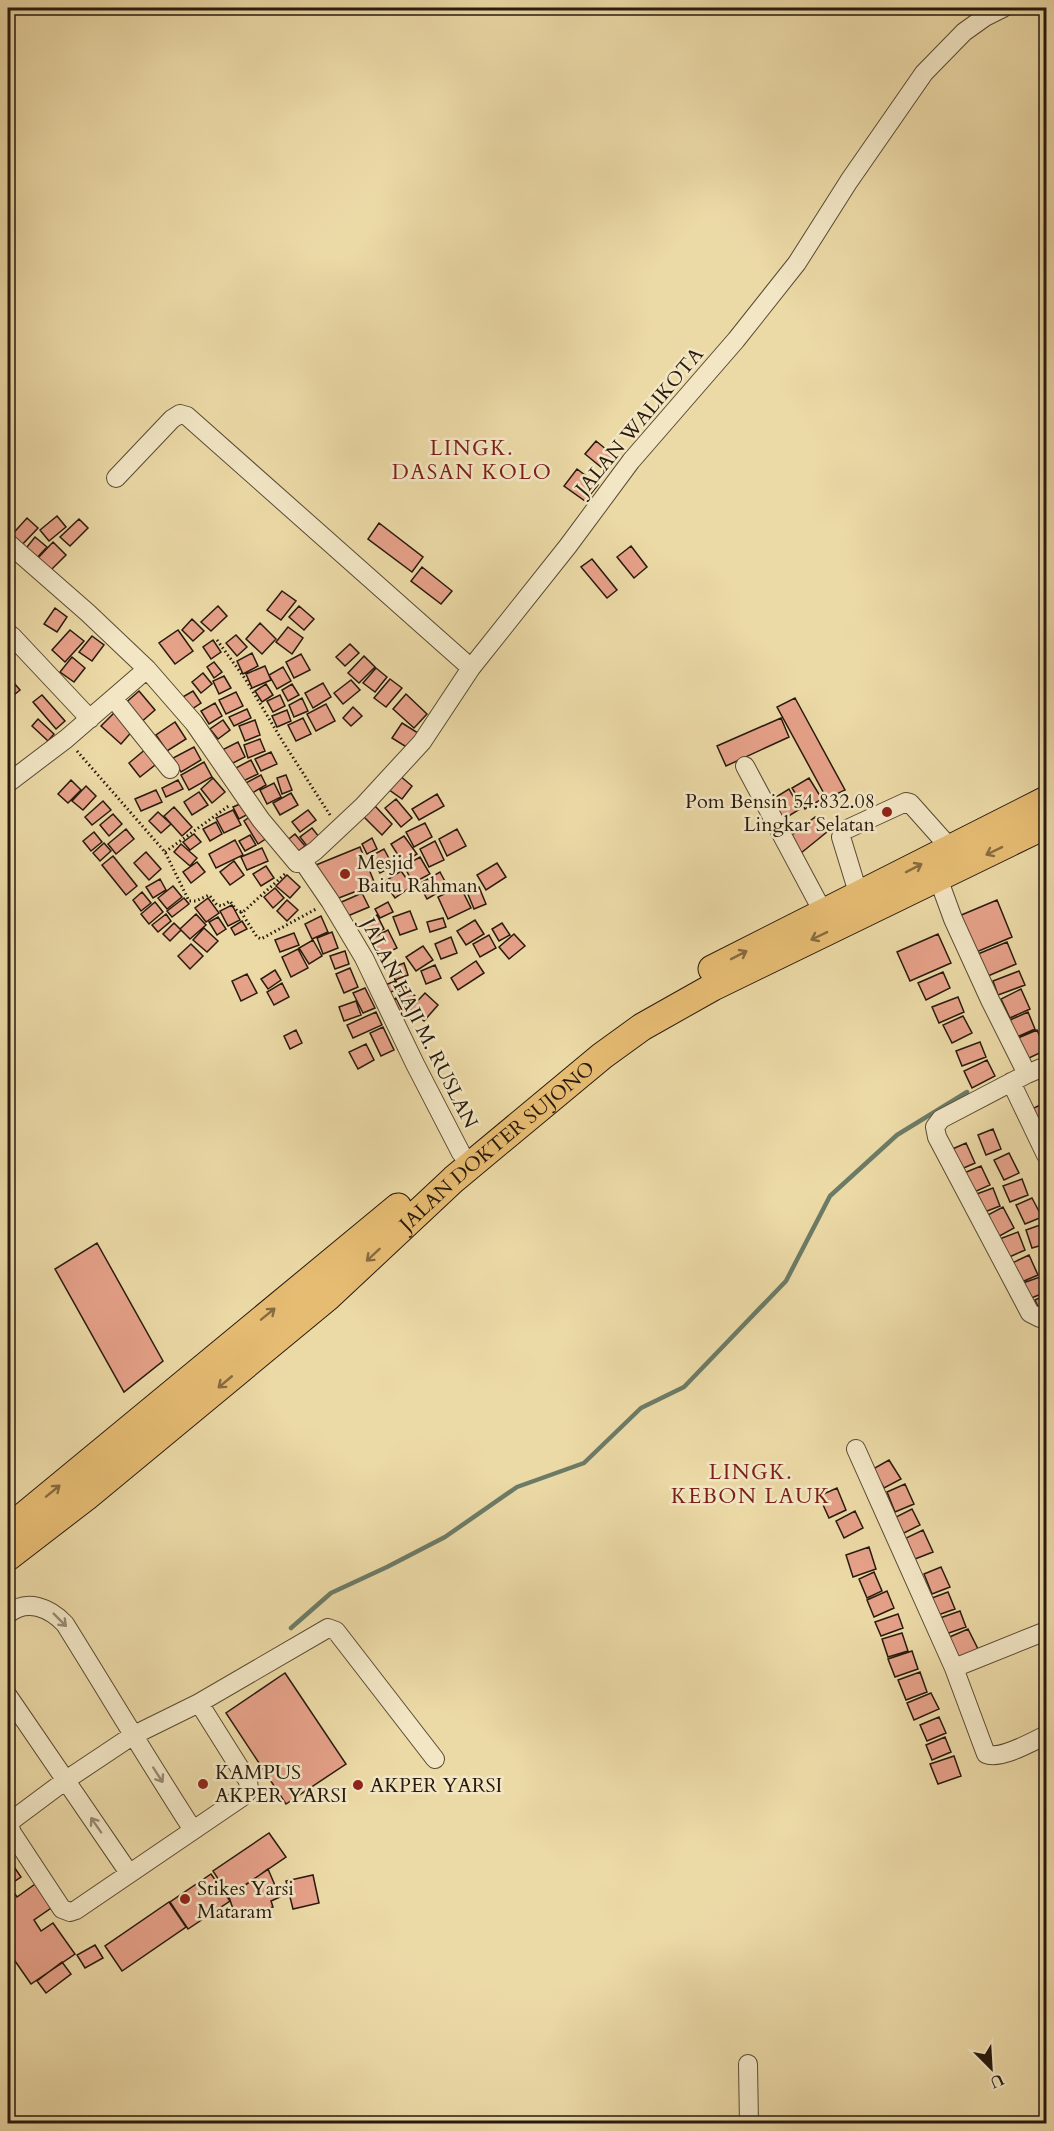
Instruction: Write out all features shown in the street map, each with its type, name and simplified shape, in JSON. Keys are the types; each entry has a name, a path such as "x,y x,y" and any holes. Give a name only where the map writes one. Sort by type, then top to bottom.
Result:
{"highway":[{"path":"8,1528 384,1220 562,1069 626,1022 679,995 824,912 1047,800"},
{"name":"JALAN DOKTER SUJONO","path":"8,1557 86,1497 328,1296 454,1179 570,1081 642,1027 679,995 938,878 1047,825"}],"street":[{"name":"JALAN WALIKOTA","path":"299,861 315,851 338,830 418,747 471,668 657,429 736,340 803,255 849,181 924,73 964,32 1003,8"},
{"path":"116,478 172,419 180,414 187,416 471,668"},
{"name":"JALAN HAJI M. RUSLAN","path":"8,543 88,613 147,669 194,723 274,837 299,861 330,901 368,965 461,1153"},
{"path":"12,636 90,719"},
{"path":"8,783 66,739 147,669"},
{"path":"114,699 170,769"},
{"path":"745,766 824,912"},
{"path":"859,896 842,837 843,831 906,802 910,803 951,849"},
{"path":"938,878 1019,1078 1047,1155"},
{"path":"1047,1066 941,1119 935,1127 937,1137 1030,1313 1040,1318 1047,1315"},
{"path":"856,1449 954,1668 986,1754 993,1757 1047,1735"},
{"path":"9,1608 36,1606 59,1617 193,1830"},
{"path":"199,1703 248,1781 249,1789 245,1795 76,1910 70,1912 62,1909 9,1827 11,1821 59,1770 126,1725 199,1703 328,1628 336,1631 435,1759"},
{"path":"954,1668 1047,1631"},
{"path":"8,1696 129,1873"},
{"path":"748,2064 749,2124"}],"path":[{"path":"217,640 246,680 338,830"},
{"path":"66,739 143,824 165,852 189,901 196,901 209,895 217,905 222,906 230,901 262,939 330,901"},
{"path":"165,852 244,795"},
{"path":"240,912 244,912 299,861"}],"building":[{"path":"596,441 618,459 607,472 585,454"},
{"path":"577,469 598,485 585,501 564,486"},
{"path":"57,516 66,527 49,541 40,530"},
{"path":"27,518 38,528 17,550 8,539"},
{"path":"79,519 88,528 70,546 60,537"},
{"path":"379,523 423,557 412,572 368,539"},
{"path":"35,537 47,547 34,561 23,552"},
{"path":"53,542 66,555 50,571 38,558"},
{"path":"631,546 647,567 634,578 617,557"},
{"path":"592,559 617,590 607,598 581,567"},
{"path":"422,567 452,591 441,604 411,581"},
{"path":"282,591 296,601 281,620 267,610"},
{"path":"218,606 227,616 211,631 201,622"},
{"path":"299,606 314,619 304,630 289,617"},
{"path":"55,608 67,617 57,632 44,624"},
{"path":"192,619 204,631 193,641 182,630"},
{"path":"260,623 276,639 262,654 246,639"},
{"path":"288,627 303,638 292,654 276,642"},
{"path":"70,630 84,641 65,662 52,650"},
{"path":"178,630 193,651 175,664 159,643"},
{"path":"236,635 247,647 237,656 226,643"},
{"path":"92,636 104,645 92,661 79,652"},
{"path":"213,640 221,652 211,659 203,647"},
{"path":"350,644 359,653 345,666 336,657"},
{"path":"252,653 258,666 243,674 237,661"},
{"path":"301,654 310,670 294,678 286,662"},
{"path":"364,656 375,667 359,683 348,673"},
{"path":"72,657 85,668 74,682 60,672"},
{"path":"214,662 222,672 214,678 207,667"},
{"path":"265,666 271,680 252,688 246,674"},
{"path":"283,667 291,681 277,689 269,675"},
{"path":"376,668 387,677 375,692 363,683"},
{"path":"203,673 212,684 201,693 192,682"},
{"path":"8,676 20,690 8,700"},
{"path":"224,676 231,688 219,694 213,681"},
{"path":"390,679 402,688 386,707 374,698"},
{"path":"351,680 360,690 343,704 334,693"},
{"path":"323,683 331,697 313,708 305,693"},
{"path":"266,684 273,695 262,702 255,691"},
{"path":"292,684 299,695 288,701 282,690"},
{"path":"139,691 155,710 139,724 122,706"},
{"path":"193,691 201,703 189,711 181,698"},
{"path":"236,692 243,706 226,714 219,700"},
{"path":"406,694 427,714 414,728 393,709"},
{"path":"42,695 65,721 56,729 33,702"},
{"path":"280,695 285,706 273,712 267,701"},
{"path":"302,698 308,711 294,717 289,705"},
{"path":"795,698 845,790 827,799 777,707"},
{"path":"215,703 222,716 209,724 201,711"},
{"path":"326,704 335,721 316,731 307,714"},
{"path":"353,707 362,716 351,726 343,718"},
{"path":"247,709 251,718 234,726 229,717"},
{"path":"287,710 291,721 277,727 272,716"},
{"path":"116,711 135,728 121,744 101,726"},
{"path":"303,718 311,734 296,741 288,725"},
{"path":"781,718 789,737 726,766 717,746"},
{"path":"38,719 54,734 48,741 32,726"},
{"path":"223,720 230,730 218,739 210,729"},
{"path":"255,720 260,735 245,741 239,726"},
{"path":"175,722 186,739 167,751 156,735"},
{"path":"402,723 418,733 408,748 392,738"},
{"path":"260,739 265,751 248,758 244,745"},
{"path":"238,742 245,757 227,766 220,751"},
{"path":"194,747 201,760 181,772 173,758"},
{"path":"147,748 159,762 140,777 129,763"},
{"path":"271,752 277,764 261,771 255,759"},
{"path":"251,760 258,774 239,783 232,770"},
{"path":"204,762 212,777 189,790 181,775"},
{"path":"261,775 266,785 247,796 242,785"},
{"path":"286,775 292,790 282,794 277,778"},
{"path":"399,775 412,786 402,799 388,789"},
{"path":"213,778 225,792 212,803 201,789"},
{"path":"809,778 822,799 805,809 792,788"},
{"path":"71,780 81,790 68,803 58,794"},
{"path":"178,780 183,789 166,797 162,788"},
{"path":"274,783 281,797 267,804 260,790"},
{"path":"86,786 96,796 83,810 72,801"},
{"path":"789,789 800,809 779,822 768,802"},
{"path":"156,790 162,802 141,811 135,799"},
{"path":"199,792 208,805 192,815 184,802"},
{"path":"291,793 298,805 280,815 273,803"},
{"path":"437,794 444,806 419,820 412,809"},
{"path":"396,799 412,818 401,827 385,808"},
{"path":"103,801 111,810 92,825 85,817"},
{"path":"247,801 252,812 239,819 233,807"},
{"path":"375,806 392,824 382,835 364,817"},
{"path":"174,807 192,827 182,836 164,816"},
{"path":"233,810 241,825 224,833 216,818"},
{"path":"308,810 316,820 300,832 292,822"},
{"path":"158,812 171,824 161,833 149,821"},
{"path":"255,813 270,836 258,844 244,821"},
{"path":"113,814 122,824 109,836 100,825"},
{"path":"815,817 827,832 801,853 788,838"},
{"path":"216,822 222,834 210,841 203,829"},
{"path":"425,823 432,837 414,847 406,832"},
{"path":"312,828 323,842 311,851 300,837"},
{"path":"126,829 134,839 116,854 108,844"},
{"path":"457,829 466,846 447,856 439,839"},
{"path":"94,832 102,842 91,851 83,841"},
{"path":"194,834 201,842 190,850 183,842"},
{"path":"295,834 305,846 293,855 284,843"},
{"path":"250,835 256,845 245,851 239,841"},
{"path":"404,836 417,854 403,863 391,844"},
{"path":"372,838 377,849 367,854 362,844"},
{"path":"235,840 243,855 216,868 209,854"},
{"path":"435,841 444,860 429,867 420,849"},
{"path":"104,843 111,851 100,861 93,853"},
{"path":"181,844 197,858 190,866 174,852"},
{"name":"Mesjid Baitu Rahman","path":"360,847 375,884 331,901 316,865"},
{"path":"262,848 268,861 247,870 241,857"},
{"path":"384,849 393,866 380,873 371,856"},
{"path":"146,852 161,869 149,880 134,863"},
{"path":"113,856 137,886 126,895 102,865"},
{"path":"420,857 430,874 413,883 404,866"},
{"path":"234,861 244,875 230,885 220,872"},
{"path":"197,862 205,872 191,883 183,872"},
{"path":"497,863 506,877 486,890 477,875"},
{"path":"266,866 274,878 261,886 253,874"},
{"path":"401,871 412,886 395,898 384,882"},
{"path":"440,872 448,887 427,899 419,884"},
{"path":"287,875 300,887 290,898 276,886"},
{"path":"160,879 166,890 153,898 146,887"},
{"path":"173,886 182,897 167,909 158,898"},
{"path":"460,886 471,908 448,919 438,897"},
{"path":"479,887 486,904 474,909 467,892"},
{"path":"275,888 284,898 273,908 264,897"},
{"path":"142,892 151,903 141,911 133,900"},
{"path":"362,893 369,907 343,918 337,904"},
{"path":"184,898 189,904 172,917 167,911"},
{"path":"208,898 219,913 206,922 195,908"},
{"path":"287,900 298,910 287,921 277,911"},
{"path":"997,900 1012,937 974,953 959,916"},
{"path":"155,902 163,912 149,924 141,914"},
{"path":"388,902 393,912 380,918 375,909"},
{"path":"232,905 240,920 228,926 220,911"},
{"path":"410,911 417,929 400,935 393,917"},
{"path":"166,914 171,921 158,932 152,925"},
{"path":"196,914 206,925 190,939 180,929"},
{"path":"377,915 384,929 369,937 362,923"},
{"path":"321,916 328,932 312,939 305,924"},
{"path":"218,917 226,929 217,935 209,922"},
{"path":"443,918 446,927 430,932 427,922"},
{"path":"475,920 484,934 466,945 457,931"},
{"path":"242,921 247,929 235,935 231,928"},
{"path":"174,923 181,930 170,941 163,934"},
{"path":"502,923 510,935 499,941 492,929"},
{"path":"204,928 218,941 207,952 193,940"},
{"path":"388,930 397,948 381,956 372,938"},
{"path":"332,932 338,948 323,954 317,938"},
{"path":"294,933 299,945 280,952 275,940"},
{"path":"514,934 525,946 509,959 499,947"},
{"path":"938,934 951,963 910,981 897,952"},
{"path":"489,935 496,948 480,957 473,944"},
{"path":"451,937 457,953 441,959 435,944"},
{"path":"313,940 322,956 309,964 299,948"},
{"path":"1007,942 1016,964 988,976 978,954"},
{"path":"191,944 203,956 190,969 178,956"},
{"path":"423,946 433,960 416,971 406,957"},
{"path":"298,949 308,968 291,977 282,957"},
{"path":"345,951 349,964 335,969 330,956"},
{"path":"476,961 484,973 458,990 451,978"},
{"path":"404,963 408,975 395,980 391,968"},
{"path":"435,965 441,978 426,984 421,971"},
{"path":"350,968 358,987 344,993 336,974"},
{"path":"275,970 281,980 268,989 261,979"},
{"path":"1019,971 1025,985 998,995 993,981"},
{"path":"943,972 950,988 926,1000 918,983"},
{"path":"247,974 257,993 241,1001 232,981"},
{"path":"396,981 399,989 385,994 382,986"},
{"path":"282,983 289,997 274,1005 267,992"},
{"path":"405,986 415,996 407,1005 397,995"},
{"path":"365,988 375,1008 363,1013 353,993"},
{"path":"1021,989 1030,1009 1010,1018 1001,999"},
{"path":"425,993 438,1005 424,1021 410,1009"},
{"path":"958,997 964,1012 939,1023 932,1007"},
{"path":"396,998 406,1018 398,1022 387,1003"},
{"path":"356,1001 361,1015 344,1021 339,1007"},
{"path":"376,1012 382,1025 353,1038 347,1025"},
{"path":"1028,1012 1035,1029 1017,1037 1010,1020"},
{"path":"963,1016 972,1033 952,1043 943,1025"},
{"path":"383,1027 394,1050 381,1056 370,1033"},
{"path":"296,1030 302,1043 290,1049 284,1036"},
{"path":"1037,1030 1046,1050 1027,1059 1018,1038"},
{"path":"980,1042 986,1057 962,1066 956,1051"},
{"path":"366,1044 374,1060 358,1069 349,1052"},
{"path":"987,1060 995,1076 972,1088 964,1071"},
{"path":"1046,1102 1046,1131 1042,1133 1030,1110"},
{"path":"993,1129 1001,1149 986,1155 978,1135"},
{"path":"966,1143 975,1163 957,1171 948,1151"},
{"path":"1009,1153 1019,1173 1004,1180 994,1160"},
{"path":"981,1166 990,1185 972,1193 964,1173"},
{"path":"1022,1179 1028,1195 1010,1202 1003,1186"},
{"path":"993,1188 1000,1206 982,1213 974,1195"},
{"path":"1032,1198 1042,1217 1025,1224 1016,1205"},
{"path":"1003,1207 1014,1228 996,1238 984,1217"},
{"path":"1043,1224 1046,1244 1032,1248 1026,1230"},
{"path":"1018,1232 1025,1250 1005,1259 997,1240"},
{"path":"97,1243 163,1361 124,1392 55,1269"},
{"path":"1029,1255 1038,1275 1017,1284 1008,1265"},
{"path":"1040,1277 1046,1292 1029,1299 1023,1283"},
{"path":"1046,1295 1046,1314 1042,1316 1035,1300"},
{"path":"889,1460 901,1479 884,1488 873,1469"},
{"path":"905,1484 914,1504 895,1512 887,1492"},
{"path":"837,1488 846,1510 829,1518 819,1496"},
{"path":"912,1509 920,1525 902,1534 894,1518"},
{"path":"855,1511 863,1528 844,1538 836,1521"},
{"path":"923,1530 933,1552 915,1559 906,1538"},
{"path":"869,1547 876,1569 853,1577 846,1555"},
{"path":"941,1567 950,1587 932,1594 924,1574"},
{"path":"874,1572 882,1591 867,1598 859,1579"},
{"path":"887,1591 894,1608 874,1617 867,1600"},
{"path":"948,1592 955,1609 938,1615 932,1598"},
{"path":"960,1611 966,1627 946,1634 940,1618"},
{"path":"898,1614 903,1628 881,1636 875,1622"},
{"path":"968,1629 979,1651 956,1662 945,1639"},
{"path":"902,1633 908,1651 888,1657 882,1639"},
{"path":"912,1651 918,1669 895,1677 888,1659"},
{"path":"920,1672 927,1692 906,1700 898,1680"},
{"path":"285,1673 346,1764 286,1804 226,1713"},
{"path":"931,1693 939,1709 914,1720 907,1703"},
{"path":"939,1717 946,1733 927,1741 920,1725"},
{"path":"945,1737 951,1752 932,1760 926,1745"},
{"path":"954,1756 961,1776 938,1784 930,1764"},
{"path":"269,1833 286,1857 229,1896 213,1871"},
{"path":"8,1858 21,1877 9,1885 17,1897 38,1882 54,1906 34,1920 41,1931 53,1923 75,1954 31,1984 8,1951"},
{"path":"268,1869 280,1897 271,1901 273,1907 236,1918 229,1897"},
{"path":"211,1874 230,1901 188,1929 170,1902"},
{"path":"313,1875 319,1903 293,1909 286,1881"},
{"path":"169,1902 186,1927 122,1971 105,1946"},
{"path":"95,1945 103,1958 85,1968 77,1955"},
{"path":"62,1962 71,1974 46,1993 37,1981"}],"waterway":[{"path":"291,1628 331,1593 445,1537 517,1487 584,1463 641,1408 684,1387 786,1281 830,1196 897,1135 967,1092"}],"place":[{"name":"Pom Bensin 54.832.08 Lingkar Selatan","path":"887,812"},
{"name":"Mesjid Baitu Rahman","path":"345,874"},
{"name":"KAMPUS AKPER YARSI","path":"203,1784"},
{"name":"AKPER YARSI","path":"358,1785"},
{"name":"Stikes Yarsi Mataram","path":"185,1899"}],"district":[{"name":"LINGK. DASAN KOLO","path":"472,460"},
{"name":"LINGK. KEBON LAUK","path":"751,1484"}]}
